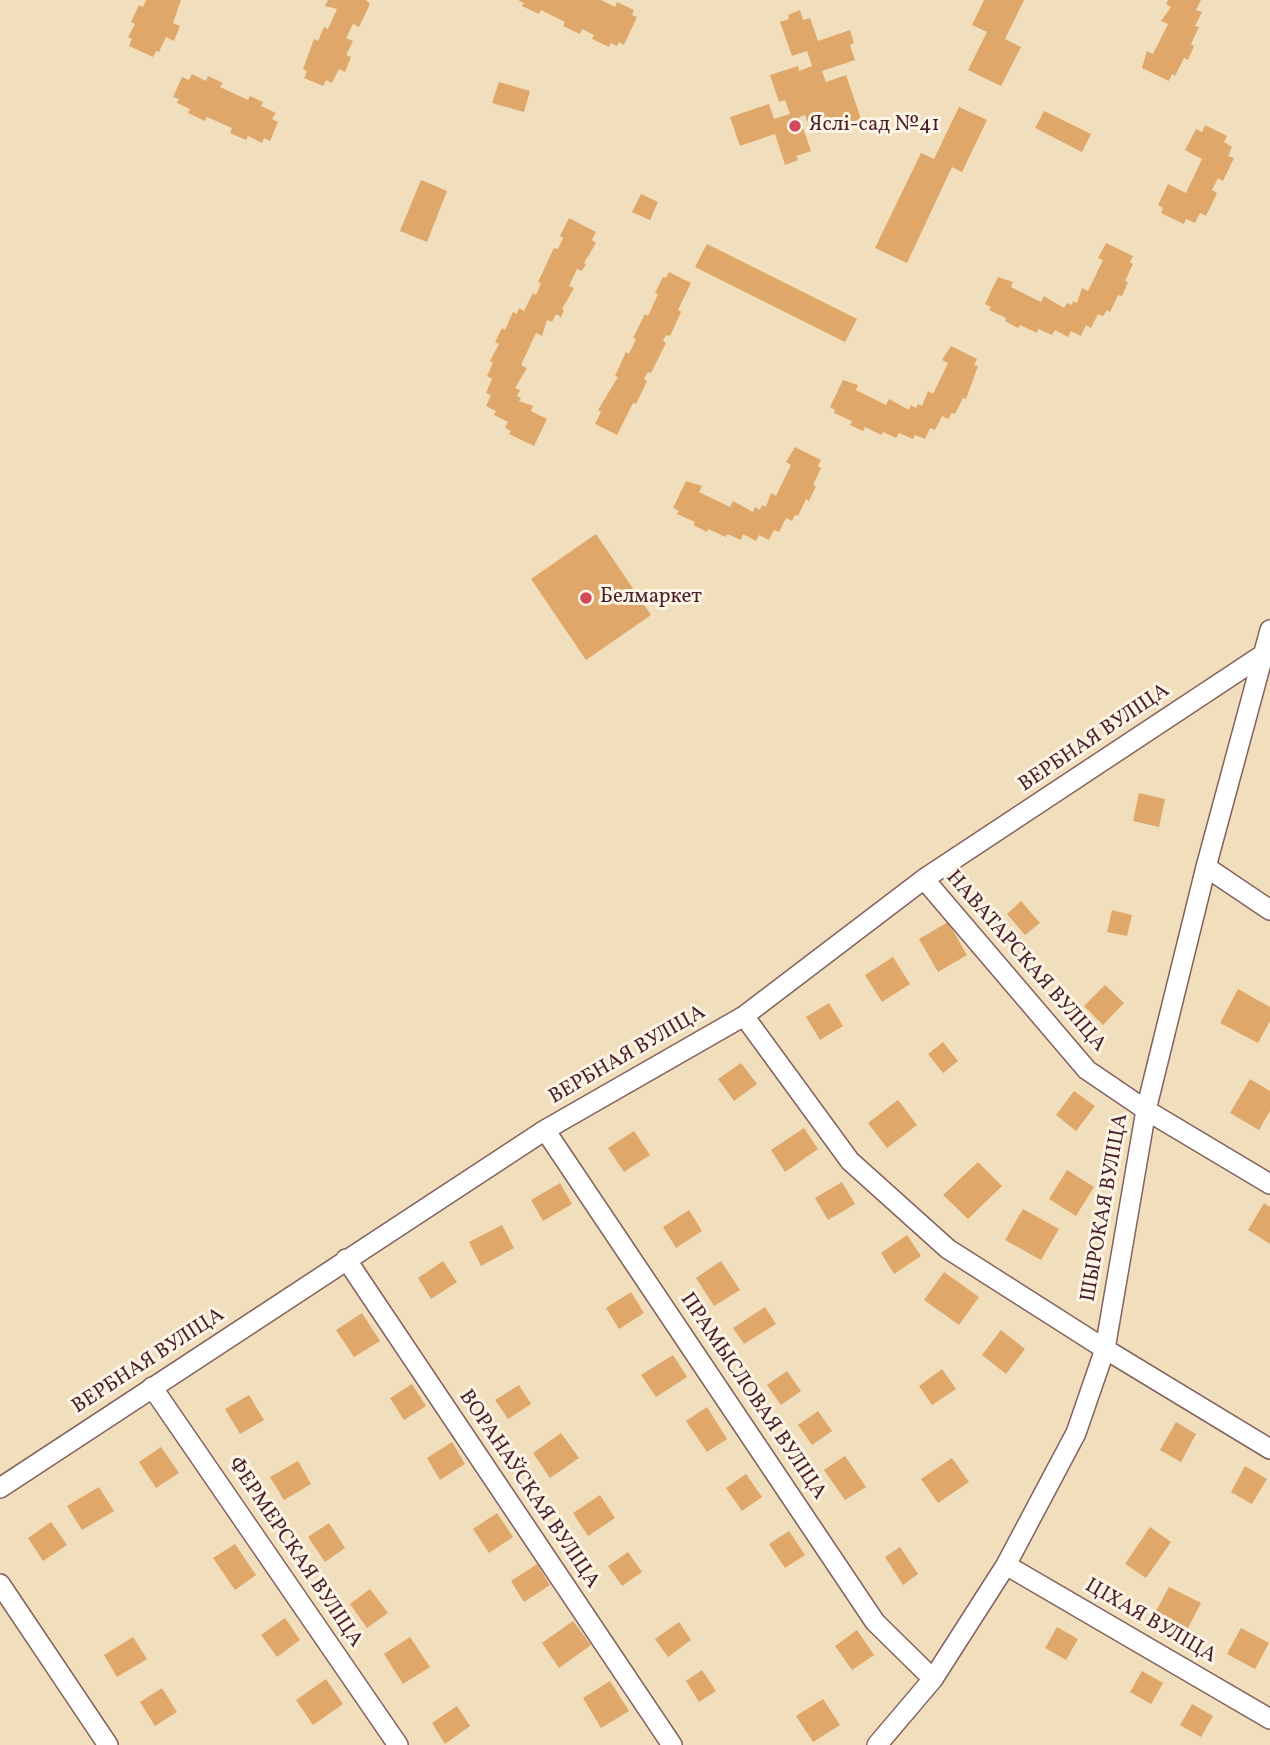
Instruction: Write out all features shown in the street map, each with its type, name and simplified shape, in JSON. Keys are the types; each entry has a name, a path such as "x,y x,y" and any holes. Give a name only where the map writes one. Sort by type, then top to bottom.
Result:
{"street":[{"name":"ШЫРОКАЯ ВУЛІЦА","path":"877,1745 933,1679 1006,1565 1076,1433 1105,1349 1146,1110 1206,867 1268,654 1270,630"},
{"name":"ВЕРБНАЯ ВУЛІЦА","path":"0,1488 545,1130 744,1016 924,879 1268,654"},
{"path":"1206,867 1270,910"},
{"name":"НАВАТАРСКАЯ ВУЛІЦА","path":"924,879 1087,1070 1146,1110 1270,1184"},
{"path":"744,1016 850,1161 948,1249 1105,1349 1270,1449"},
{"name":"ПРАМЫСЛОВАЯ ВУЛІЦА","path":"545,1130 875,1622 933,1679"},
{"name":"ВОРАНАЎСКАЯ ВУЛІЦА","path":"346,1259 672,1745"},
{"name":"ФЕРМЕРСКАЯ ВУЛІЦА","path":"152,1387 398,1745"},
{"name":"ЦІХАЯ ВУЛІЦА","path":"1006,1565 1270,1719"},
{"path":"0,1584 108,1745"}],"building":[{"path":"146,0 181,0 173,23 180,26 174,41 166,37 159,52 156,51 153,57 129,46 132,39 128,37 135,24 131,22 139,5 143,7"},
{"path":"328,0 366,0 370,4 359,27 353,24 346,38 353,41 346,55 351,57 345,72 339,69 332,83 326,80 323,86 304,78 307,71 303,69 314,39 318,41 324,27 328,29 337,9 325,6"},
{"path":"518,0 601,0 615,7 617,2 634,10 632,15 637,17 624,45 619,42 617,46 611,43 609,47 592,39 594,35 582,29 580,34 563,26 565,22 541,10 539,14 522,6 524,3"},
{"path":"984,0 1024,0 1005,39 1021,47 1001,86 968,70 987,32 972,25"},
{"path":"1168,0 1201,0 1196,10 1202,12 1195,26 1199,27 1191,44 1194,46 1188,60 1184,58 1175,76 1172,74 1169,81 1142,68 1147,51 1153,54 1168,24 1161,21 1171,7 1166,4"},
{"path":"800,10 803,20 810,18 818,41 850,30 854,43 850,45 855,60 822,71 826,82 846,75 861,119 818,134 812,119 807,121 805,115 799,117 811,151 796,156 798,160 785,165 775,134 740,146 730,117 769,104 774,119 790,114 785,100 779,102 770,75 798,66 799,71 812,66 807,51 792,56 780,22"},
{"path":"192,74 206,81 208,76 223,83 220,87 248,100 250,96 263,102 261,106 276,113 272,119 278,122 270,141 264,138 262,143 248,136 246,140 230,133 232,128 207,117 205,121 188,113 190,109 177,103 179,99 173,97 182,77 189,80"},
{"path":"499,82 530,91 524,112 492,103"},
{"path":"959,107 987,120 962,172 952,167 907,263 875,248 921,153 934,159"},
{"path":"1044,111 1091,134 1082,152 1035,128"},
{"path":"1205,125 1227,136 1224,142 1232,147 1228,156 1234,158 1223,181 1218,178 1212,190 1217,193 1206,216 1200,213 1195,223 1186,219 1184,224 1161,213 1163,208 1158,205 1168,184 1186,193 1202,159 1185,150 1196,129 1202,132"},
{"path":"421,180 447,191 427,242 400,231"},
{"path":"641,194 658,202 650,220 632,212"},
{"path":"569,218 596,232 592,240 596,243 582,271 577,269 569,286 574,288 562,309 564,310 561,317 556,314 552,322 547,320 542,336 536,333 521,365 527,368 515,388 520,390 517,396 521,398 519,401 533,406 531,411 547,419 534,446 509,434 511,431 505,428 508,422 494,415 496,411 486,406 491,395 486,393 492,379 487,376 493,363 490,361 499,344 495,342 502,328 505,330 513,312 517,314 519,308 524,311 533,293 536,295 541,283 538,282 554,248 558,249 563,238 560,236"},
{"path":"1106,243 1133,256 1130,262 1133,264 1122,296 1118,295 1110,312 1107,310 1103,316 1098,314 1091,328 1086,325 1081,336 1071,331 1068,337 1055,330 1052,335 1038,329 1037,333 1020,325 1018,328 1005,321 1006,318 989,310 991,307 985,304 998,277 1013,282 1011,287 1041,302 1044,296 1064,308 1067,303 1077,303 1082,288 1088,291 1103,260 1098,258"},
{"path":"707,244 857,319 845,342 695,267"},
{"path":"669,272 691,283 678,310 681,312 670,336 666,335 663,341 666,343 651,373 648,372 644,379 647,381 636,404 633,403 617,435 595,424 601,412 598,410 618,377 615,376 626,352 629,354 636,339 633,338 645,314 648,316 663,277 666,278"},
{"path":"951,346 977,359 974,365 978,366 966,399 963,398 955,414 952,413 948,419 942,416 935,430 930,428 925,439 915,435 913,439 899,433 896,438 883,432 881,435 865,427 863,431 850,425 852,421 834,413 835,410 830,407 843,380 858,385 856,390 886,405 889,399 909,410 911,405 916,408 918,404 922,406 928,391 933,394 948,363 942,360"},
{"path":"795,447 821,460 818,466 821,468 813,485 816,486 798,516 795,515 792,521 786,518 779,532 774,530 769,540 759,535 756,541 743,534 741,540 708,529 707,532 693,525 695,522 677,514 679,511 673,508 686,481 702,486 699,492 730,507 733,501 753,512 755,507 760,510 762,505 766,507 771,493 776,496 791,465 786,462"},
{"path":"596,534 651,615 586,660 531,579"},
{"path":"1139,793 1165,799 1159,827 1133,821"},
{"path":"1021,901 1040,923 1025,935 1007,914"},
{"path":"1112,910 1132,915 1127,936 1107,932"},
{"path":"948,922 967,955 938,972 919,939"},
{"path":"893,957 910,984 882,1002 865,975"},
{"path":"1105,985 1124,1003 1103,1025 1084,1006"},
{"path":"1238,989 1270,1007 1270,1021 1258,1043 1220,1023"},
{"path":"829,1003 843,1026 820,1040 806,1017"},
{"path":"943,1042 958,1061 943,1073 928,1054"},
{"path":"741,1063 757,1084 734,1101 718,1079"},
{"path":"1250,1079 1270,1091 1270,1111 1259,1130 1230,1113"},
{"path":"1074,1091 1095,1106 1076,1131 1056,1115"},
{"path":"898,1100 917,1125 887,1148 868,1123"},
{"path":"804,1128 818,1149 785,1172 771,1150"},
{"path":"634,1131 650,1155 624,1172 608,1148"},
{"path":"978,1162 1002,1186 968,1219 943,1195"},
{"path":"1067,1170 1094,1187 1076,1216 1049,1199"},
{"path":"842,1182 855,1204 828,1220 815,1198"},
{"path":"560,1183 572,1204 543,1221 531,1200"},
{"path":"1264,1203 1270,1207 1270,1244 1248,1230"},
{"path":"1023,1209 1059,1229 1041,1260 1005,1240"},
{"path":"689,1210 702,1231 676,1248 663,1227"},
{"path":"502,1225 514,1248 481,1266 469,1242"},
{"path":"907,1235 921,1256 894,1274 881,1253"},
{"path":"443,1261 457,1282 431,1299 418,1278"},
{"path":"721,1261 740,1290 714,1306 696,1278"},
{"path":"944,1272 979,1297 959,1325 924,1300"},
{"path":"631,1292 644,1313 619,1329 606,1308"},
{"path":"765,1307 776,1324 744,1344 733,1328"},
{"path":"362,1313 380,1341 354,1357 336,1330"},
{"path":"1001,1330 1025,1349 1006,1374 982,1355"},
{"path":"673,1355 687,1377 656,1397 641,1375"},
{"path":"942,1369 956,1389 932,1405 919,1386"},
{"path":"787,1371 801,1391 781,1405 767,1385"},
{"path":"412,1384 426,1406 404,1420 390,1398"},
{"path":"519,1385 531,1404 508,1419 495,1400"},
{"path":"249,1395 264,1420 240,1434 225,1409"},
{"path":"707,1407 727,1439 707,1452 686,1421"},
{"path":"818,1411 832,1431 812,1445 798,1425"},
{"path":"1176,1422 1196,1434 1181,1462 1160,1450"},
{"path":"561,1433 579,1458 550,1478 533,1453"},
{"path":"452,1442 465,1464 440,1480 427,1458"},
{"path":"161,1447 179,1473 156,1488 139,1462"},
{"path":"845,1456 866,1487 845,1500 824,1470"},
{"path":"952,1458 969,1482 938,1503 921,1479"},
{"path":"298,1461 311,1484 284,1500 270,1477"},
{"path":"1245,1466 1267,1479 1252,1504 1231,1492"},
{"path":"746,1474 762,1497 742,1511 726,1488"},
{"path":"99,1487 114,1511 82,1530 67,1506"},
{"path":"600,1495 615,1518 588,1536 573,1513"},
{"path":"497,1513 513,1537 489,1553 473,1529"},
{"path":"51,1522 67,1545 43,1561 28,1538"},
{"path":"329,1523 345,1548 325,1562 308,1537"},
{"path":"1150,1527 1171,1542 1146,1578 1125,1564"},
{"path":"789,1531 805,1555 785,1568 769,1544"},
{"path":"235,1544 256,1575 235,1590 213,1558"},
{"path":"900,1547 918,1574 903,1585 885,1557"},
{"path":"628,1552 642,1572 622,1586 608,1566"},
{"path":"537,1564 550,1585 524,1602 511,1581"},
{"path":"1169,1587 1201,1603 1188,1628 1156,1611"},
{"path":"370,1589 388,1613 367,1628 350,1604"},
{"path":"285,1618 300,1640 277,1657 261,1635"},
{"path":"573,1621 591,1645 559,1668 542,1643"},
{"path":"679,1622 691,1640 668,1657 655,1639"},
{"path":"1057,1627 1078,1639 1066,1660 1045,1648"},
{"path":"1241,1628 1269,1643 1255,1669 1227,1654"},
{"path":"857,1630 874,1655 852,1670 835,1646"},
{"path":"133,1637 147,1659 117,1677 104,1655"},
{"path":"410,1637 430,1667 403,1684 384,1654"},
{"path":"702,1670 716,1691 699,1702 686,1681"},
{"path":"1142,1671 1163,1683 1151,1704 1130,1692"},
{"path":"326,1679 343,1704 313,1725 296,1700"},
{"path":"610,1681 629,1711 601,1728 583,1698"},
{"path":"162,1688 177,1712 155,1726 140,1702"},
{"path":"823,1699 840,1725 813,1742 796,1716"},
{"path":"1192,1704 1213,1716 1201,1737 1180,1725"},
{"path":"457,1706 470,1726 445,1744 432,1723"}],"place":[{"name":"Яслі-сад №41","path":"795,126"},
{"name":"Белмаркет","path":"586,598"}]}
